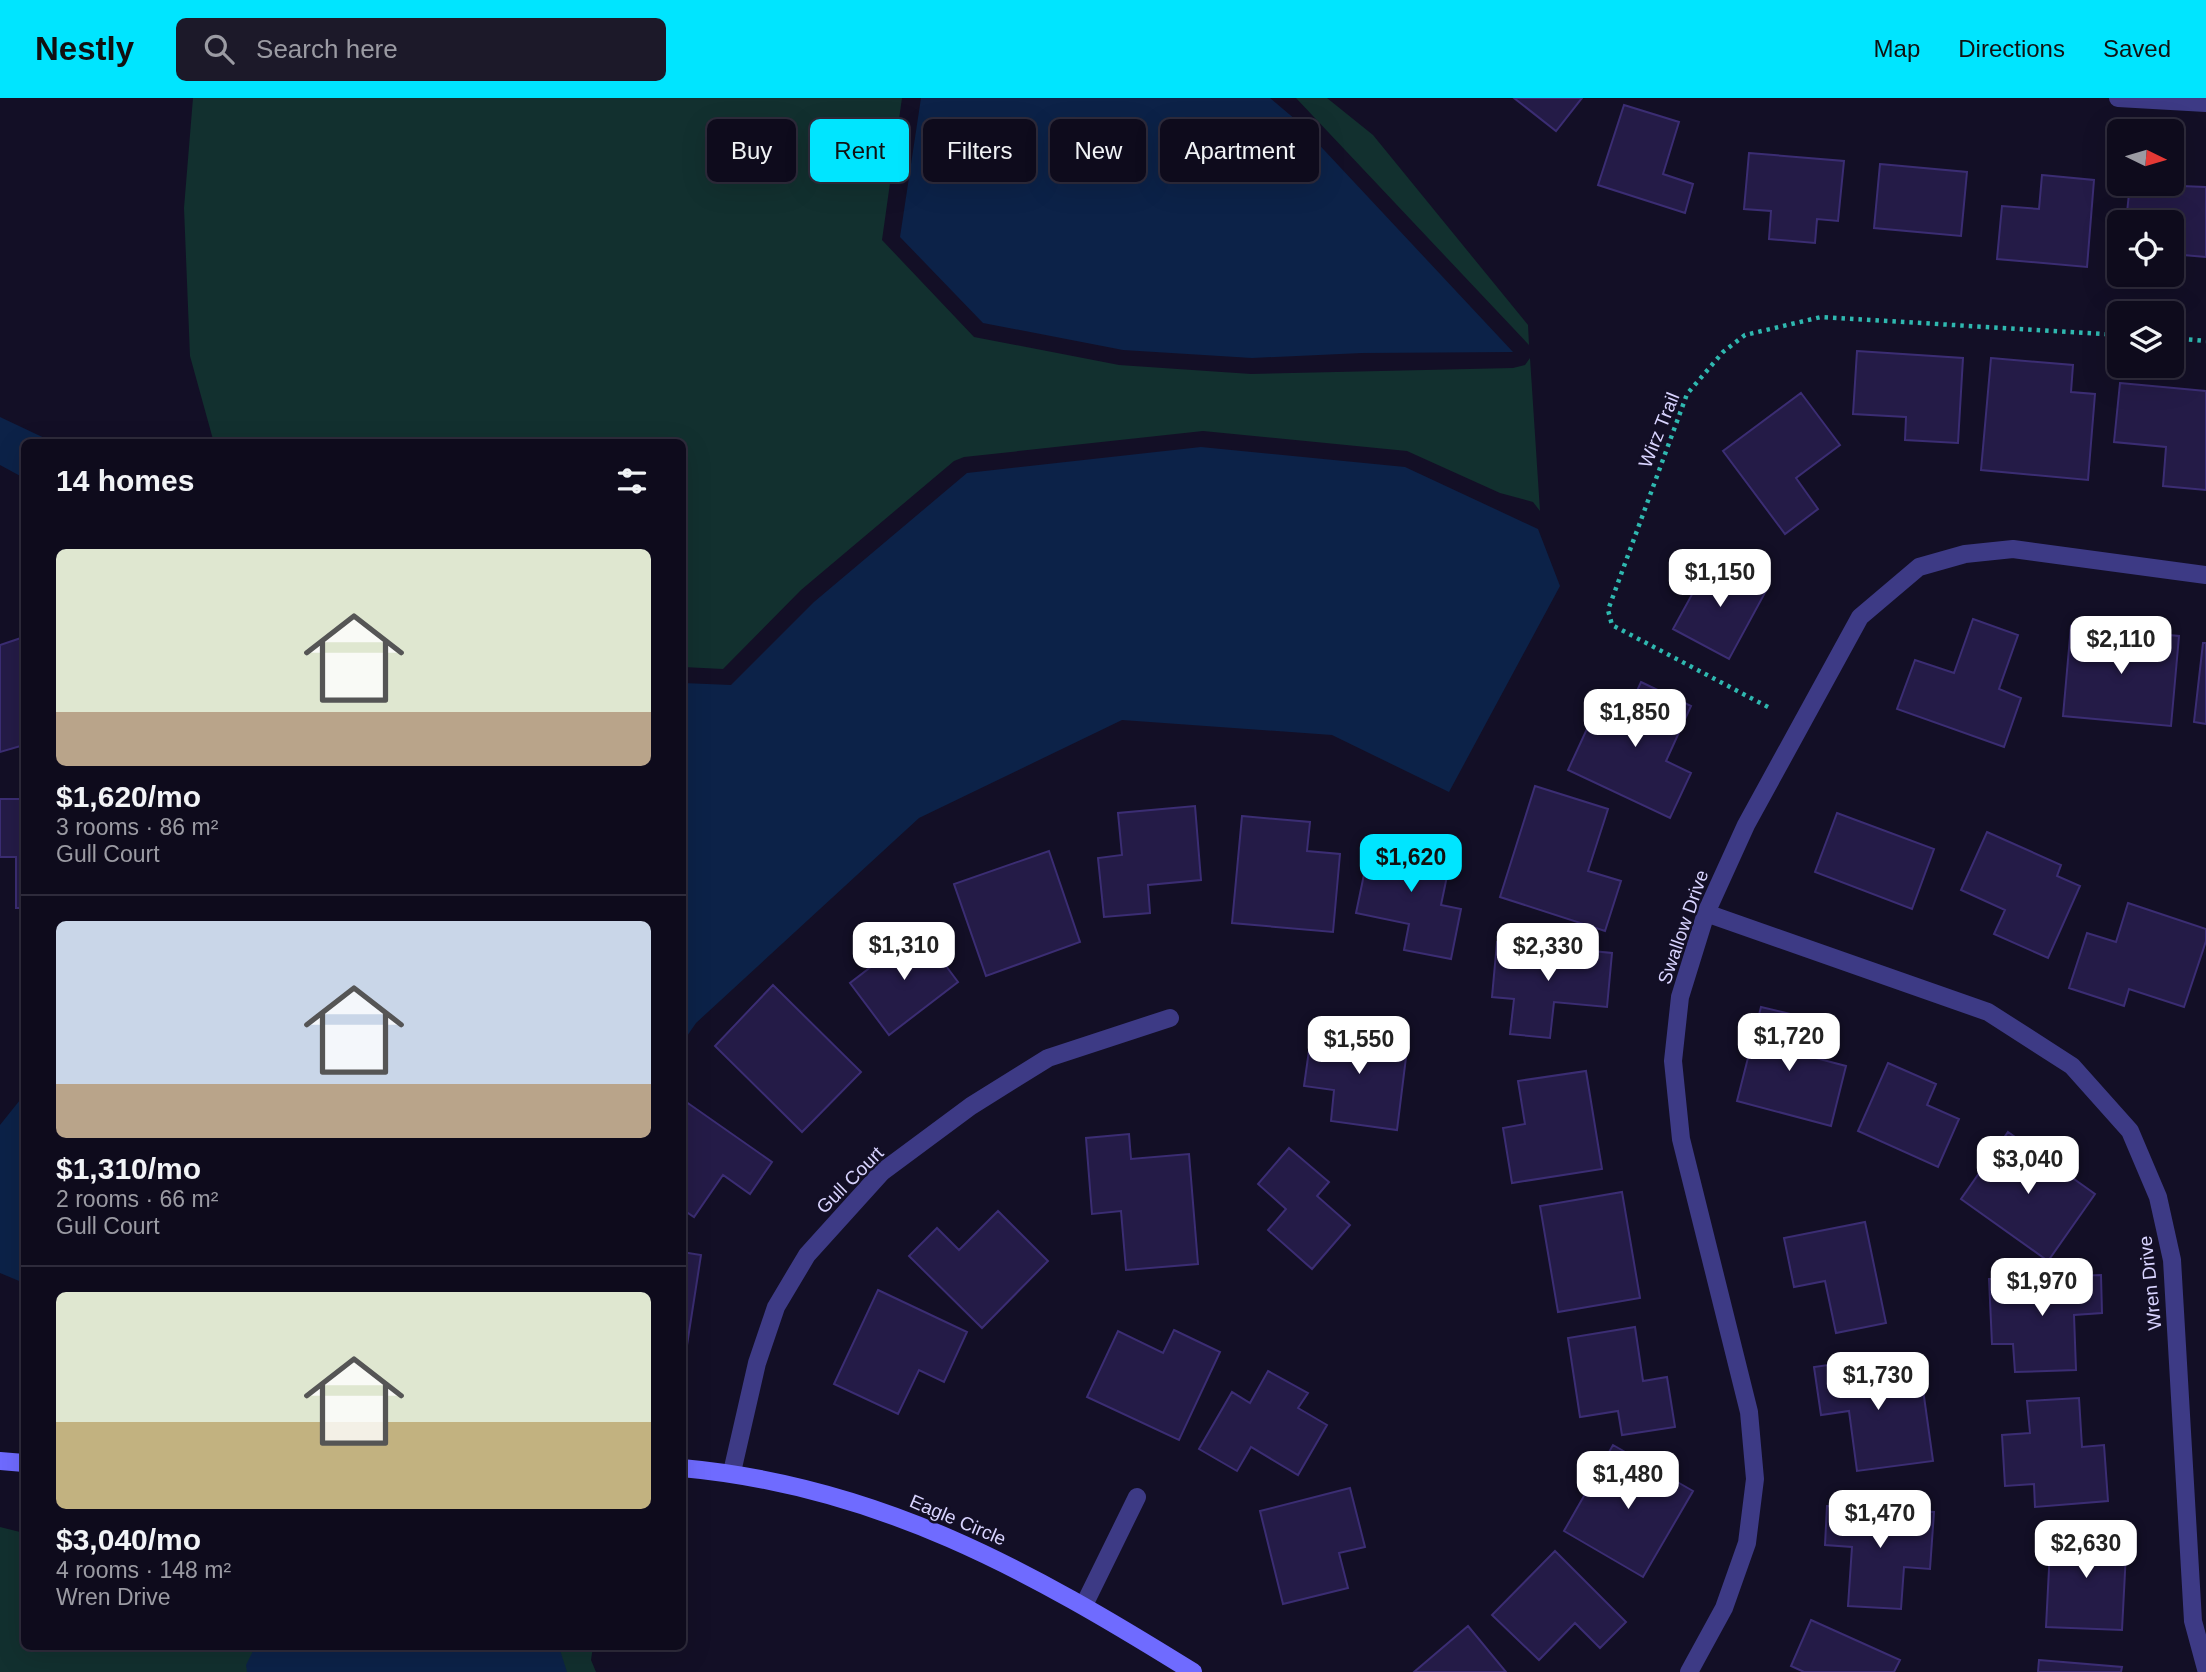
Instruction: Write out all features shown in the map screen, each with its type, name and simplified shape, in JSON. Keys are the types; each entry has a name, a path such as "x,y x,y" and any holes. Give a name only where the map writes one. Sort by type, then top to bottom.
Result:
{"street":[{"path":"2118,98 2206,103"},
{"name":"Swallow Drive","path":"1689,1672 1724,1608 1747,1543 1755,1479 1749,1412 1681,1139 1673,1061 1680,997 1706,913 1745,825 1860,617 1919,567 1965,554 2013,549 2206,575"},
{"name":"Wren Drive","path":"1706,913 1988,1012 2072,1066 2130,1131 2158,1197 2172,1260 2193,1621 2206,1669"},
{"name":"Gull Court","path":"732,1472 757,1363 776,1307 807,1255 882,1172 971,1106 1048,1058 1170,1018"},
{"path":"0,1461 21,1462"},
{"name":"Eagle Circle","path":"686,1468 732,1472 854,1502 937,1531 1030,1574 1193,1672"},
{"path":"1084,1605 1137,1497"}],"path":[{"name":"Wirz Trail","path":"1768,707 1612,625 1608,610 1687,394 1723,352 1745,334 1821,317 2107,334"},
{"path":"2184,339 2206,341"}],"green space":[{"path":"193,98 902,98 899,119 810,119 810,182 890,182 882,240 974,337 1119,365 1251,374 1513,368 1525,365 1530,358 1540,511 1533,502 1500,493 1407,451 1203,431 964,457 954,461 801,590 723,669 686,667 686,439 213,439 190,356 184,208"},
{"path":"1296,98 1327,98 1373,135 1528,325 1529,345 1319,122 1319,119 1316,119"},
{"path":"0,1527 21,1532 21,1650 593,1650 591,1660 596,1672 0,1672"}],"water":[{"path":"921,98 1270,98 1295,119 1160,119 1160,182 1319,182 1319,145 1513,352 1362,353 1252,358 1123,350 983,323 900,237"},
{"path":"0,417 47,439 21,439 21,476 0,465"},
{"path":"1201,447 1405,467 1538,529 1560,586 1449,792 1332,735 1122,720 919,818 696,1023 686,1038 686,683 731,685 814,602 967,473"},
{"path":"21,1099 21,1282 0,1273 0,1125"},
{"path":"254,1650 560,1650 567,1672 247,1672 246,1665"}],"building":[{"path":"1514,98 1582,98 1556,131"},
{"path":"1624,105 1679,122 1663,174 1693,184 1685,213 1598,185"},
{"path":"1749,153 1844,161 1838,221 1817,219 1815,243 1769,239 1771,211 1744,209"},
{"path":"1880,164 1967,172 1961,236 1874,228"},
{"path":"2042,175 2094,180 2087,267 1997,259 2002,206 2039,209"},
{"path":"2184,186 2206,187 2206,257 2184,255 2184,210 2127,210 2129,196 2184,196"},
{"path":"1857,351 1963,358 1958,443 1905,440 1906,417 1853,414"},
{"path":"1991,358 2073,365 2071,392 2095,394 2088,480 1981,470"},
{"path":"2120,383 2206,391 2206,490 2163,486 2166,447 2114,442"},
{"path":"1801,393 1840,445 1796,478 1818,509 1785,534 1723,451"},
{"path":"1712,558 1767,589 1729,659 1673,629"},
{"path":"1973,619 2018,635 1999,689 2021,698 2004,747 1897,709 1915,660 1954,673"},
{"path":"2071,626 2179,636 2171,726 2063,716"},
{"path":"21,638 21,746 0,752 0,645"},
{"path":"2203,643 2206,643 2206,724 2194,722"},
{"path":"1641,682 1691,706 1666,761 1691,773 1670,818 1568,770 1604,692 1631,704"},
{"path":"1535,786 1608,809 1588,871 1621,881 1605,931 1500,897"},
{"path":"0,799 21,799 21,908 16,908 16,857 0,857"},
{"path":"1195,806 1201,880 1148,885 1150,913 1104,917 1098,858 1122,855 1118,813"},
{"path":"1837,813 1934,849 1912,909 1815,872"},
{"path":"1242,816 1310,822 1307,851 1340,854 1333,932 1232,923"},
{"path":"1987,832 2061,865 2057,876 2080,886 2048,958 1994,934 2005,910 1961,890"},
{"path":"1372,836 1452,852 1441,905 1461,909 1451,959 1404,950 1409,924 1356,913"},
{"path":"1049,851 1080,942 986,976 954,884"},
{"path":"2128,903 2206,929 2206,941 2184,1007 2129,989 2124,1006 2069,988 2087,933 2116,942"},
{"path":"919,930 958,982 889,1035 850,983"},
{"path":"1497,942 1612,953 1607,1007 1554,1002 1550,1038 1510,1034 1514,999 1492,997"},
{"path":"773,985 861,1072 802,1132 715,1046"},
{"path":"1761,1007 1803,1017 1793,1052 1846,1066 1831,1126 1737,1101"},
{"path":"1312,1029 1408,1041 1397,1130 1331,1121 1334,1090 1304,1086"},
{"path":"1888,1063 1936,1084 1927,1105 1959,1119 1938,1167 1858,1131"},
{"path":"1586,1071 1602,1169 1512,1183 1503,1128 1525,1124 1518,1081"},
{"path":"686,1102 772,1162 750,1194 723,1175 694,1217 686,1212"},
{"path":"2008,1132 2095,1194 2048,1261 1961,1199"},
{"path":"1129,1134 1131,1159 1189,1154 1198,1264 1126,1270 1121,1211 1092,1214 1086,1138"},
{"path":"1289,1148 1329,1182 1317,1196 1350,1225 1312,1269 1268,1230 1286,1209 1258,1184"},
{"path":"1622,1192 1640,1298 1558,1312 1540,1206"},
{"path":"998,1211 1048,1261 982,1328 909,1256 937,1228 959,1250"},
{"path":"1865,1222 1886,1323 1836,1333 1825,1281 1794,1287 1784,1238"},
{"path":"686,1253 701,1255 686,1352"},
{"path":"2101,1275 2102,1313 2074,1315 2076,1370 2015,1372 2013,1344 1992,1344 1989,1279"},
{"path":"878,1290 967,1332 944,1382 919,1370 898,1414 834,1384"},
{"path":"1635,1327 1643,1381 1667,1377 1675,1427 1622,1435 1618,1411 1580,1417 1568,1338"},
{"path":"1174,1330 1220,1352 1179,1440 1087,1397 1118,1331 1163,1353"},
{"path":"1884,1357 1887,1380 1921,1375 1933,1461 1857,1471 1849,1411 1821,1415 1814,1367"},
{"path":"1268,1371 1308,1393 1298,1408 1327,1425 1298,1475 1251,1447 1237,1471 1199,1449 1232,1392 1250,1403"},
{"path":"2079,1398 2082,1447 2104,1445 2108,1501 2035,1507 2034,1484 2005,1486 2002,1435 2030,1433 2027,1401"},
{"path":"1613,1445 1693,1491 1643,1577 1564,1531"},
{"path":"1350,1488 1365,1547 1339,1553 1348,1588 1283,1604 1260,1511"},
{"path":"1827,1506 1934,1512 1930,1569 1904,1567 1901,1609 1848,1606 1852,1547 1825,1545"},
{"path":"2051,1530 2127,1533 2122,1630 2046,1627"},
{"path":"1555,1551 1626,1622 1600,1648 1575,1623 1539,1660 1492,1615"},
{"path":"1811,1620 1900,1660 1894,1672 1804,1672 1791,1666"},
{"path":"1468,1626 1506,1672 1414,1672"},
{"path":"2039,1660 2122,1667 2121,1672 2038,1672"}]}
